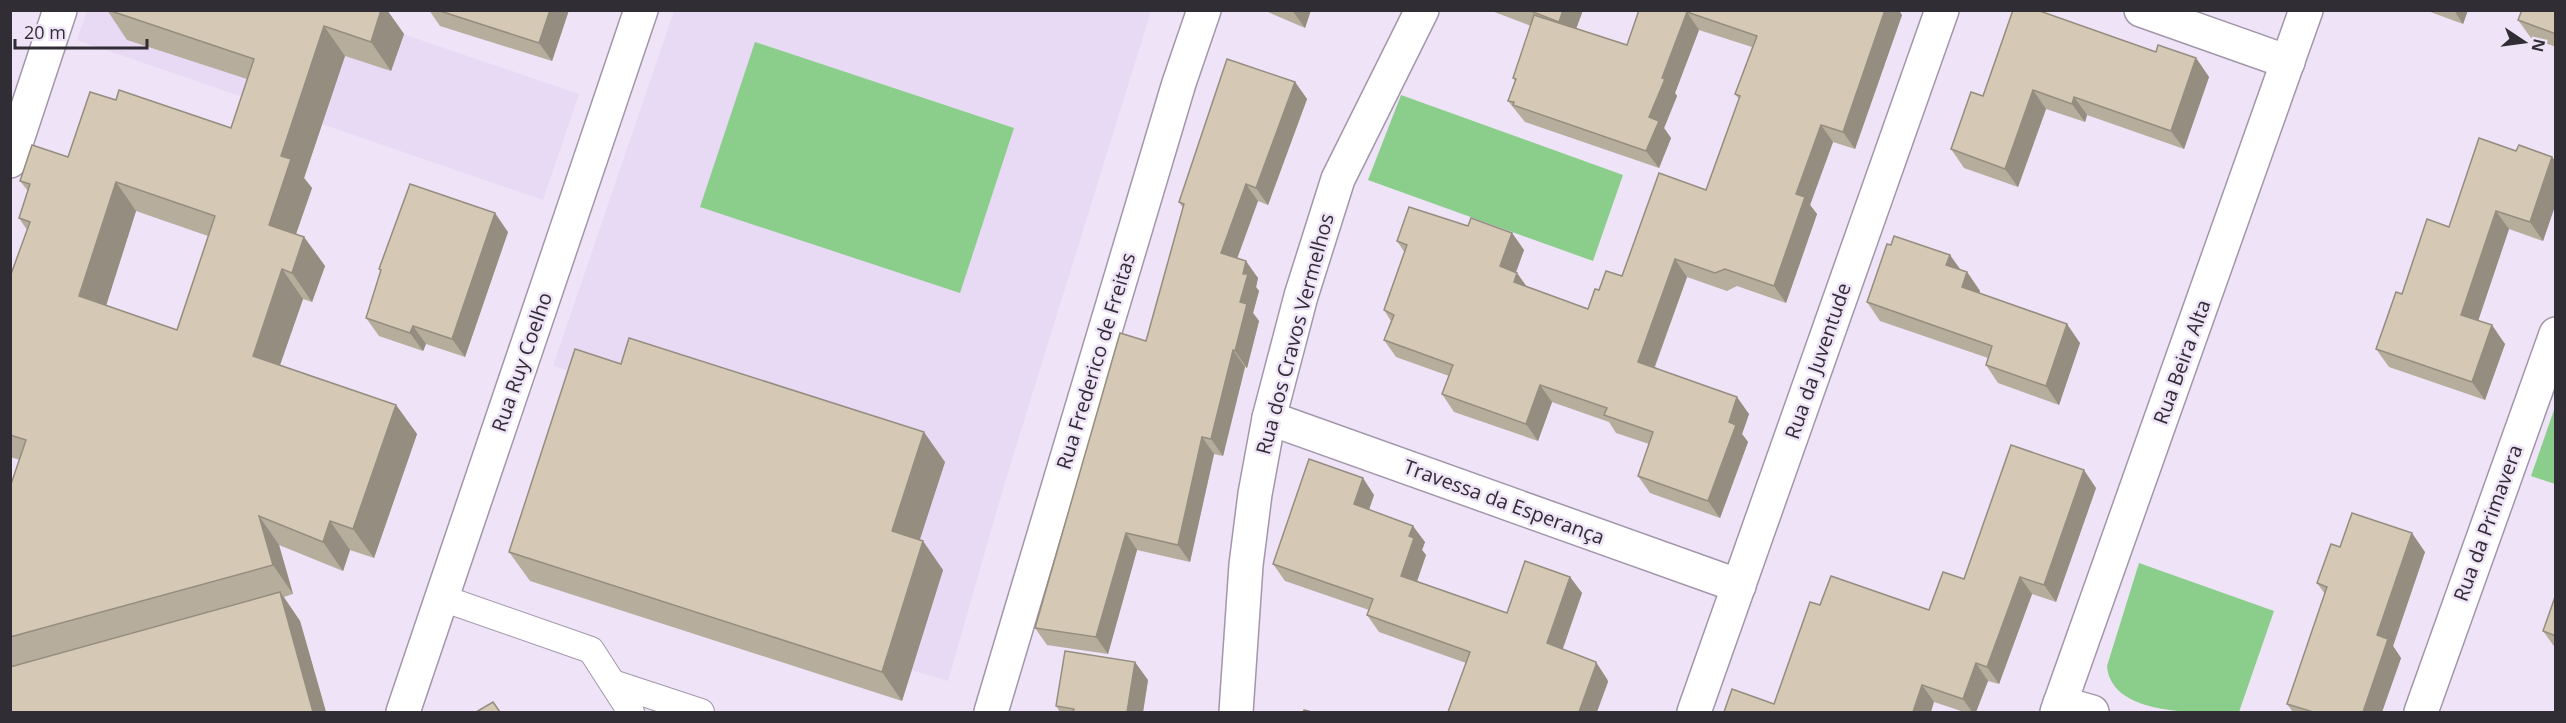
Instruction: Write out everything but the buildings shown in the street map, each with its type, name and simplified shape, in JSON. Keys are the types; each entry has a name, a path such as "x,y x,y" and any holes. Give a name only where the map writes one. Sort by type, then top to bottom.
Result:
{"street":[{"path":"12,152 60,10"},
{"name":"Rua Ruy Coelho","path":"403,712 641,10"},
{"name":"Rua Frederico de Freitas","path":"991,712 1179,83 1204,10"},
{"name":"Rua dos Cravos Vermelhos","path":"1236,712 1246,565 1269,418 1301,296 1338,178 1422,10"},
{"name":"Rua da Juventude","path":"1694,712 1942,10"},
{"path":"2141,10 2288,62"},
{"name":"Rua Beira Alta","path":"2059,708 2306,10"},
{"name":"Rua da Primavera","path":"2421,712 2556,334"},
{"name":"Travessa da Esperança","path":"1269,418 1739,586"},
{"path":"2059,708 2092,712"}],"lane":[{"path":"442,598 591,650 631,712"},
{"path":"613,683 701,712"}],"shaded area":[{"path":"87,11 335,11 579,94 543,200 77,40"},
{"path":"674,11 1151,11 1005,482 948,681 911,670 595,378 553,366"}],"green space":[{"path":"755,42 1014,128 960,293 700,207"},
{"path":"1401,95 1623,175 1593,261 1368,180"},
{"path":"2555,407 2555,484 2531,476"},
{"path":"2139,563 2274,611 2239,712 2182,711 2160,708 2124,695 2112,683 2107,666"}]}
